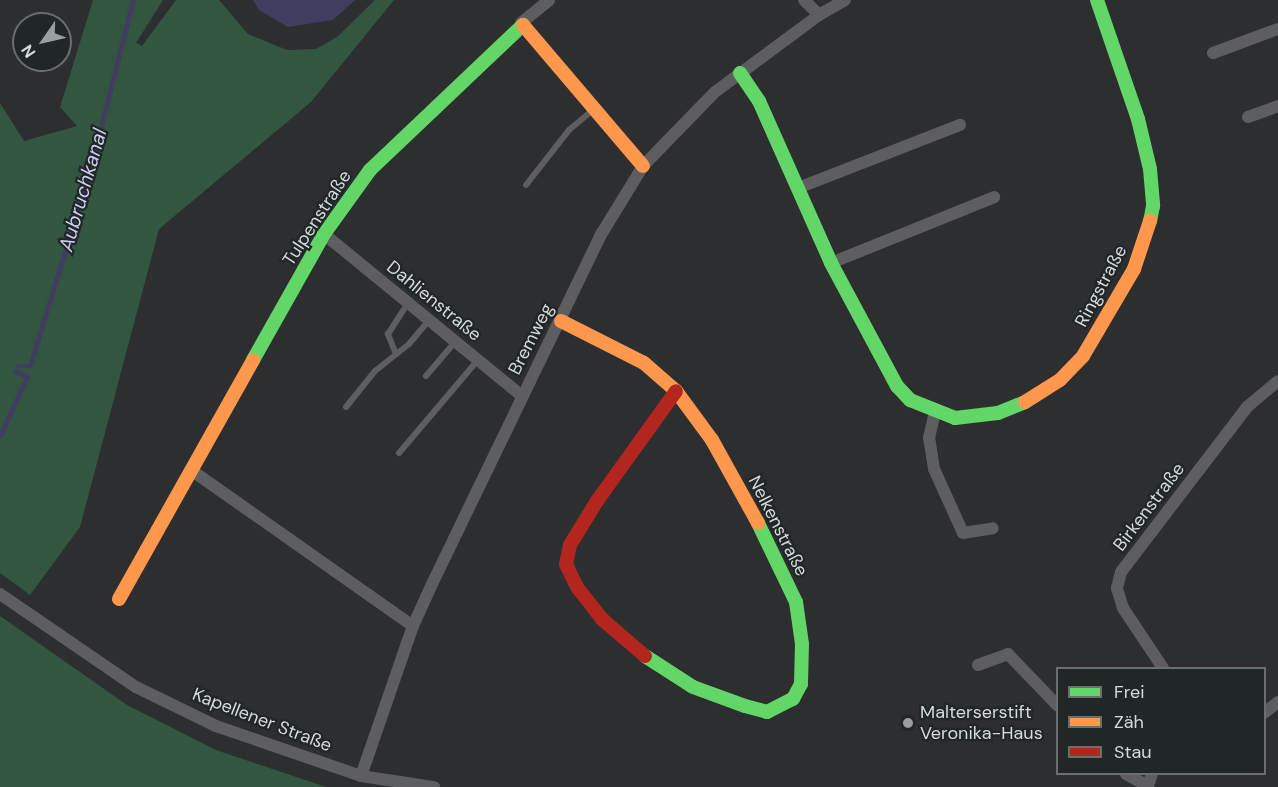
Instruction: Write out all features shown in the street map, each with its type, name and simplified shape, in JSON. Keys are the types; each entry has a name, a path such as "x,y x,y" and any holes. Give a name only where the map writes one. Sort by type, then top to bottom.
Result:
{"street":[{"name":"Tulpenstraße","path":"120,599 324,234 391,147 521,23 549,0"},
{"path":"804,0 819,15"},
{"name":"Bremweg","path":"359,782 413,626 602,233 643,166 674,130 740,73 819,15 845,0"},
{"name":"Ringstraße","path":"740,73 759,101 831,263 897,386 910,400 935,412 955,418 998,412 1028,401 1060,380 1083,356 1138,258 1153,206 1150,169 1138,119 1097,0"},
{"path":"521,23 643,166"},
{"path":"1213,53 1278,29"},
{"path":"1248,117 1278,106"},
{"path":"798,188 960,125"},
{"path":"831,263 994,197"},
{"name":"Dahlienstraße","path":"324,234 522,396"},
{"name":"Nelkenstraße","path":"561,321 644,363 676,391 712,440 782,567 796,602 802,644 801,684 793,699 781,708 767,712 745,706 693,687 658,667 602,619 577,587 566,564 570,545 597,501 676,391"},
{"name":"Birkenstraße","path":"1161,667 1123,608 1117,588 1121,572 1247,407 1278,381"},
{"path":"935,412 929,437 934,469 963,533 993,528"},
{"path":"191,470 413,626"},
{"name":"Kapellener Straße","path":"0,594 136,687 216,726 359,782 434,787"},
{"path":"978,665 1008,654 1056,704"},
{"path":"1128,775 1148,786 1152,775"}],"lane":[{"path":"526,185 569,130 594,108"},
{"path":"396,354 388,334 408,303"},
{"path":"346,407 375,371 396,354 429,320"},
{"path":"426,376 455,342"},
{"path":"399,453 478,360"}],"green space":[{"path":"93,0 163,0 136,43 142,46 176,0 219,0 248,34 287,50 316,49 337,37 375,0 394,0 311,102 159,229 80,527 30,595 0,573 0,103 24,141 77,126 60,107"},
{"path":"0,616 127,705 216,750 326,787 0,787"}],"shaded area":[{"path":"253,0 355,0 333,20 288,27 259,10"}],"waterway":[{"name":"Aubruchkanal","path":"18,366 30,366 93,159 133,0"},
{"name":"Aubruchkanal","path":"0,436 27,377 16,372"}],"traffic: fast":[{"path":"1097,0 1138,119 1150,169 1153,206 1150,221"},
{"path":"253,360 324,234 370,170 523,25"},
{"path":"740,73 759,101 831,263 897,386 910,400 955,418 998,413 1025,402"},
{"path":"645,656 693,687 745,706 767,712 793,699 801,684 802,644 796,602 758,523"}],"traffic: slow":[{"path":"523,25 643,166"},
{"path":"1025,402 1060,380 1083,356 1134,269 1150,221"},
{"path":"561,321 644,363 676,391 712,440 758,523"},
{"path":"119,599 253,360"}],"traffic: jam":[{"path":"645,656 602,619 577,587 566,564 570,545 597,501 676,391"}],"place":[{"name":"Malterserstift Veronika-Haus","path":"908,723"}]}
